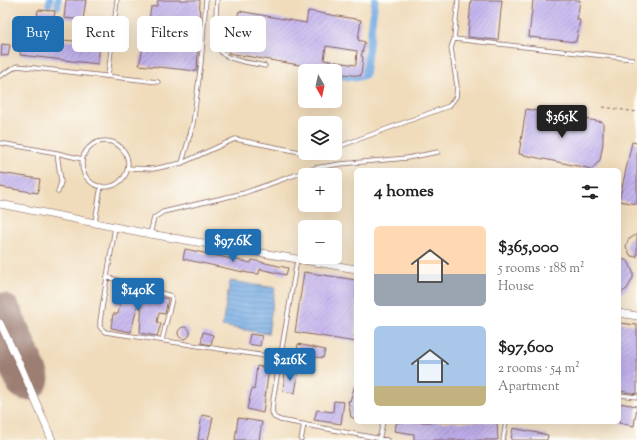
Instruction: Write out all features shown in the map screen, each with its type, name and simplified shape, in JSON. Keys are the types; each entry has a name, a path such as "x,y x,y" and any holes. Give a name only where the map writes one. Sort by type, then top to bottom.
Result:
{"street":[{"path":"0,204 150,234 354,269"},
{"path":"621,313 637,316"},
{"path":"0,323 22,369 52,440"}],"lane":[{"path":"108,76 117,0"},
{"path":"182,163 193,124 201,63 206,0"},
{"path":"217,0 216,34 219,49 225,56 265,66"},
{"path":"342,145 449,106 456,97 457,86 451,48 454,39 458,0"},
{"path":"454,39 632,59"},
{"path":"0,76 17,66 158,82"},
{"path":"128,168 153,169 182,163 235,139 298,151"},
{"path":"106,141 120,146 125,152 128,168 120,181 114,185 101,186 92,183 87,178 83,172 82,159 91,146 106,141"},
{"path":"0,143 58,152 82,159"},
{"path":"58,152 61,182 58,192"},
{"path":"150,234 154,218 163,212 244,193 315,168 340,164 407,158 438,152"},
{"path":"95,222 101,186"},
{"path":"115,226 100,327 105,332 280,358"},
{"path":"297,260 272,412 274,417 280,420 387,440"},
{"path":"107,277 171,296 172,299 162,340"},
{"path":"621,395 637,398"},
{"path":"301,440 304,424"},
{"path":"379,439 383,424"},
{"path":"503,440 506,424"}],"path":[{"path":"603,107 637,112"}],"water":[{"path":"230,281 275,288 268,334 222,326"}],"building":[{"path":"66,0 86,0 84,16 72,16 72,19 64,18"},
{"path":"158,0 200,0 199,16 150,16 151,7 157,6"},
{"path":"471,0 502,0 498,40 468,37"},
{"path":"533,0 580,0 577,20 580,20 576,42 529,37"},
{"path":"38,10 55,11 54,16 37,16"},
{"path":"239,11 306,23 308,11 361,20 358,40 365,42 361,56 363,57 361,76 342,74 342,64 298,65 228,53 266,52 266,16 238,16","holes":["326,46 357,51 356,65 324,60"]},
{"path":"64,40 72,41 72,52 99,52 98,64 20,55 20,52 64,52"},
{"path":"2,44 10,45 8,56 1,55"},
{"path":"142,52 198,52 197,71 139,65"},
{"path":"526,109 603,122 603,143 600,160 593,168 519,154"},
{"path":"632,142 637,143 637,204 621,201 621,192"},
{"path":"0,173 40,179 38,193 0,187"},
{"path":"637,234 637,257 631,256 626,247 628,240"},
{"path":"185,249 251,263 252,260 288,268 286,275 260,269 259,274 248,273 183,259"},
{"path":"621,259 628,261 633,272 633,278 627,289 621,293"},
{"path":"304,272 354,280 354,342 295,332"},
{"path":"117,289 168,299 165,314 159,313 157,322 161,324 157,336 140,333 142,300 139,299 131,332 111,328 113,314 118,314 120,305 114,304"},
{"path":"621,323 637,325 637,394 621,391"},
{"path":"184,327 188,329 190,333 188,337 184,339 180,337 178,333 180,329"},
{"path":"203,332 213,335 211,345 201,343"},
{"path":"250,334 262,336 260,346 248,344"},
{"path":"298,344 325,350 323,358 297,354"},
{"path":"257,366 269,368 263,413 247,409 252,389 254,390"},
{"path":"285,372 298,374 295,393 283,391"},
{"path":"354,388 354,418 351,417 348,401 350,401"},
{"path":"334,401 344,402 341,424 314,420 317,410 333,412"},
{"path":"621,403 637,406 634,426 621,423"},
{"path":"202,415 213,417 208,440 198,440"},
{"path":"238,418 262,422 259,440 235,440"},
{"path":"396,424 497,424 498,440 414,440 414,434 394,431"},
{"path":"513,428 548,435 547,440 511,440"}],"waterway":[{"path":"49,4 50,0"},
{"path":"58,0 58,6"},
{"path":"342,76 356,78 365,75 375,0"}],"runway":[{"path":"0,315 27,378"}]}
